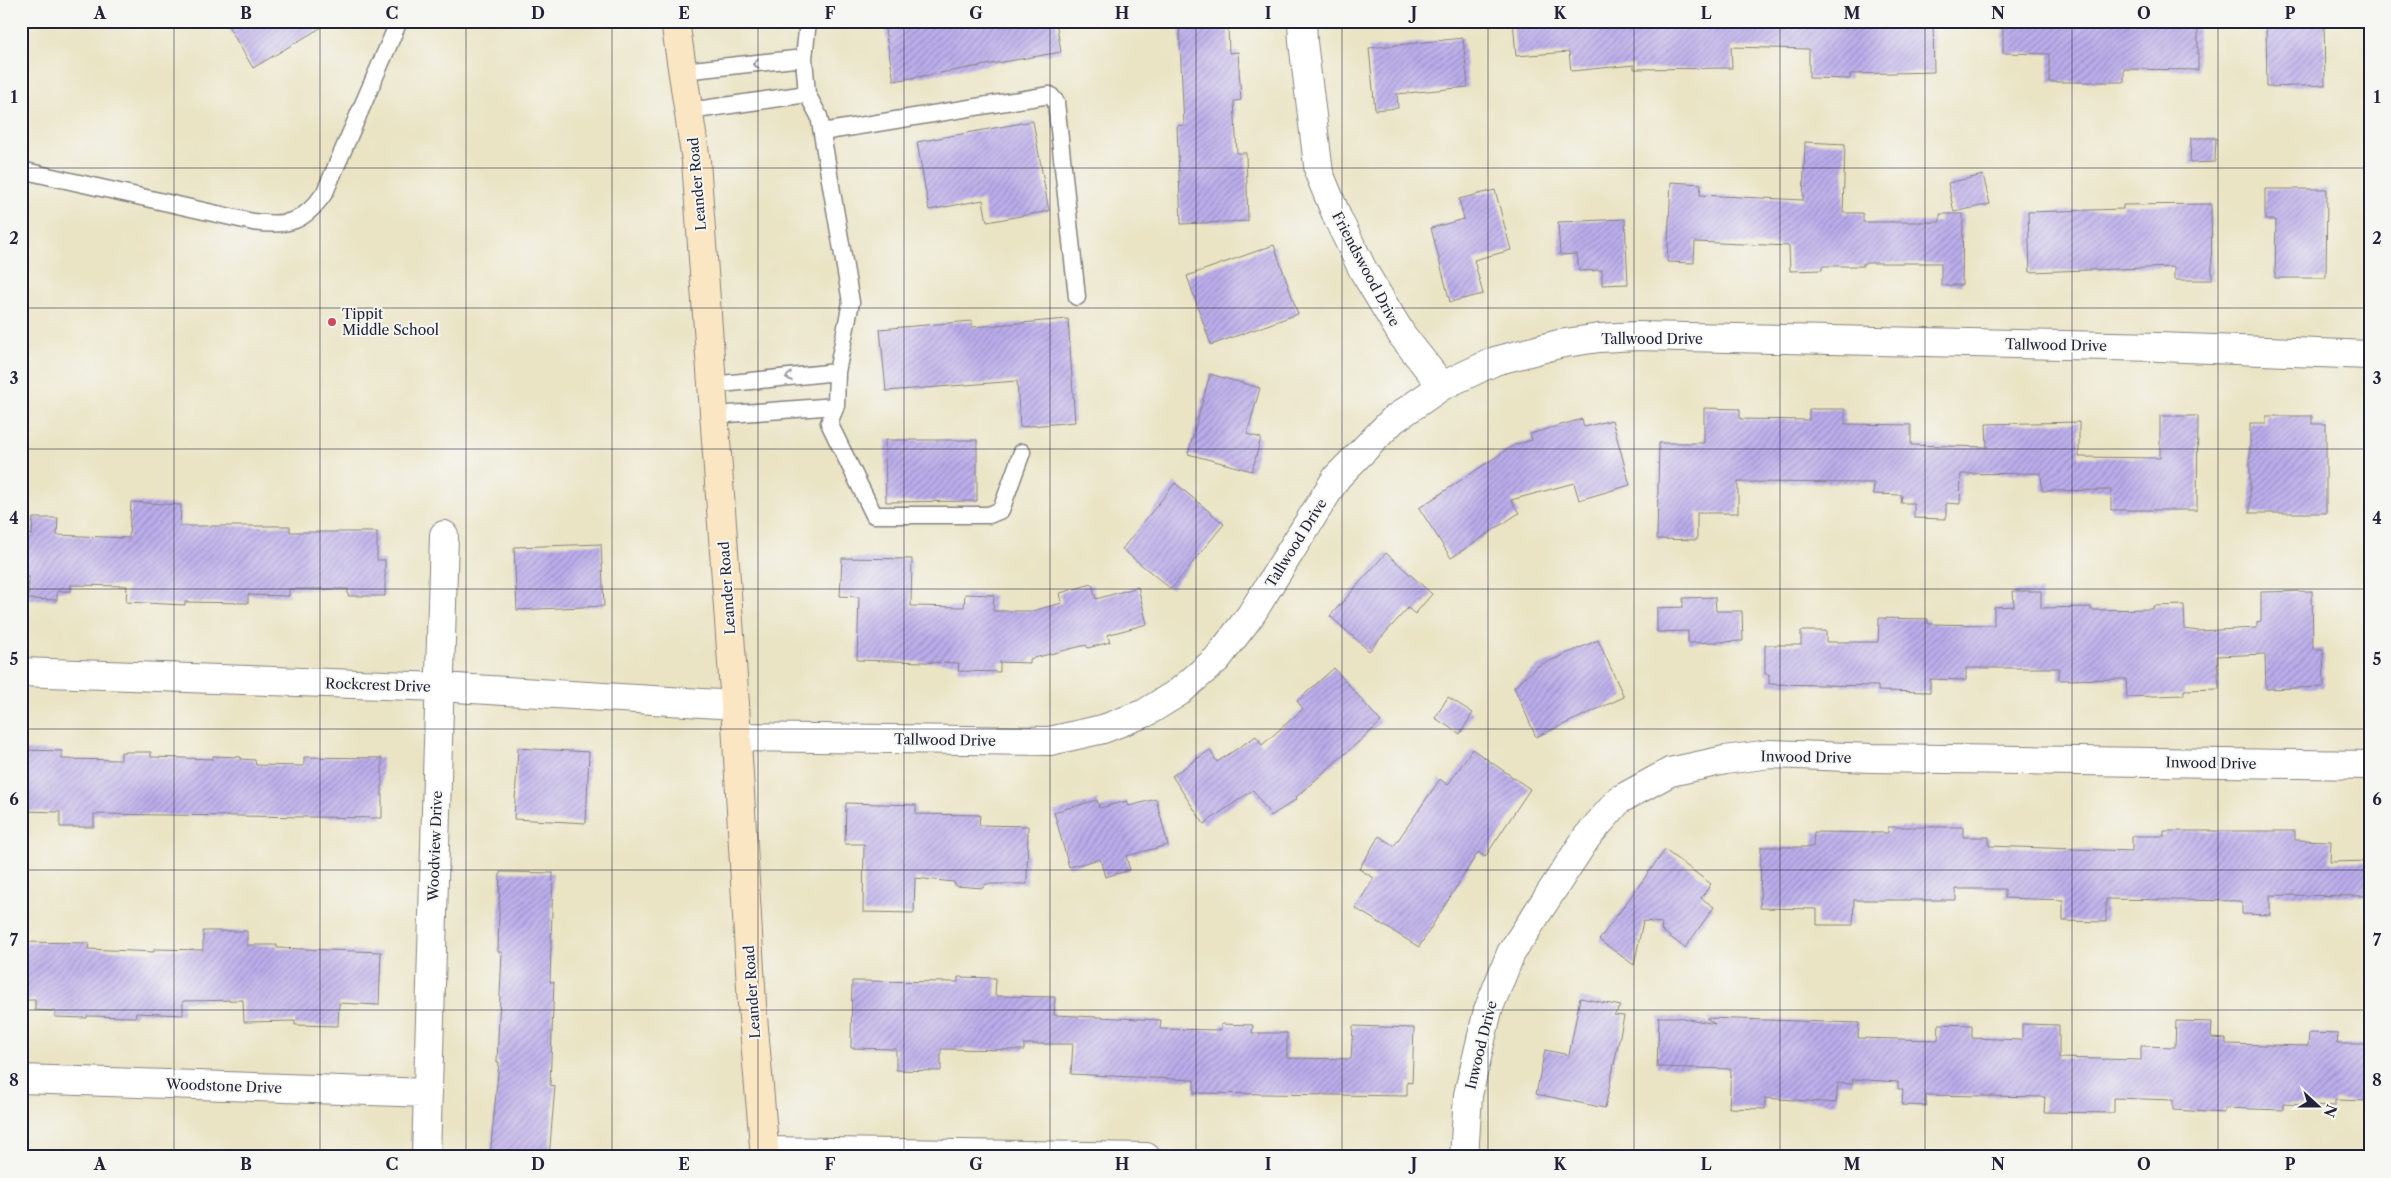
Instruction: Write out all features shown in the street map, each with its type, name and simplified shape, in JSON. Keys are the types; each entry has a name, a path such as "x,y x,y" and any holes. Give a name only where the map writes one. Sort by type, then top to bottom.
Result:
{"main road":[{"name":"Leander Road","path":"675,21 696,161 735,705 752,1005 764,1154"}],"street":[{"name":"Friendswood Drive","path":"1302,21 1319,173 1338,219 1363,270 1402,335 1442,386"},
{"name":"Tallwood Drive","path":"737,737 1050,741 1103,728 1145,713 1179,692 1217,659 1250,616 1337,477 1393,420 1442,386 1495,361 1559,344 1599,338 1638,336 2159,347 2370,355"},
{"name":"Woodview Drive","path":"426,1157 444,536"},
{"name":"Rockcrest Drive","path":"21,672 440,687 735,705"},
{"name":"Inwood Drive","path":"1464,1157 1468,1094 1488,1010 1511,953 1587,837 1619,800 1670,772 1725,760 1770,754 2370,765"},
{"name":"Woodstone Drive","path":"21,1079 428,1093"},
{"path":"764,1154 1146,1157"}],"lane":[{"path":"21,170 253,222 274,225 291,222 305,216 316,206 325,192 398,21"},
{"path":"808,21 804,58 807,94 819,116 851,302 837,372 836,406 829,423 874,515 988,515 1001,510 1022,452"},
{"path":"683,71 804,58"},
{"path":"689,110 807,94"},
{"path":"822,132 1050,95 1056,102 1076,297"},
{"path":"712,385 837,372"},
{"path":"715,415 836,406"}],"building":[{"path":"225,21 332,21 253,68"},
{"path":"900,21 1056,21 1061,52 894,81 884,24"},
{"path":"1179,21 1220,21 1220,27 1228,27 1229,53 1238,52 1241,100 1234,101 1237,153 1246,153 1248,221 1181,224 1177,126 1184,125"},
{"path":"1513,21 1933,21 1934,72 1850,74 1850,79 1809,78 1809,49 1731,47 1732,68 1634,69 1634,65 1571,71 1569,52 1516,56"},
{"path":"2003,21 2198,23 2198,70 2124,69 2124,82 2049,82 2049,54 2003,53"},
{"path":"2266,21 2324,21 2325,85 2267,87"},
{"path":"1463,38 1468,87 1397,94 1398,108 1375,110 1369,48"},
{"path":"1033,121 1049,211 987,222 983,200 929,210 917,142"},
{"path":"2191,138 2216,138 2215,162 2190,163"},
{"path":"1805,142 1845,144 1843,213 1863,213 1863,222 1940,222 1940,214 1963,214 1962,285 1941,285 1941,263 1863,263 1863,266 1822,266 1822,270 1790,271 1789,246 1695,242 1694,263 1667,262 1671,182 1701,184 1700,195 1803,200"},
{"path":"1983,175 1990,204 1954,212 1948,183"},
{"path":"2265,189 2327,189 2326,278 2275,278 2276,220 2265,220"},
{"path":"1495,190 1511,250 1474,260 1483,294 1450,302 1431,228 1464,219 1459,199"},
{"path":"2211,204 2212,280 2174,280 2174,267 2030,272 2028,212 2123,209 2123,205"},
{"path":"1625,219 1628,284 1602,285 1602,270 1579,271 1577,254 1560,255 1558,222"},
{"path":"1274,245 1298,314 1211,345 1187,276"},
{"path":"1068,319 1075,422 1020,427 1017,381 886,391 880,329 972,321 972,327"},
{"path":"1210,374 1260,388 1247,434 1261,438 1252,471 1188,454"},
{"path":"1704,408 1740,409 1740,419 1809,420 1809,409 1845,409 1845,424 1911,425 1911,445 1987,447 1986,424 2079,422 2079,457 2160,458 2160,416 2198,416 2197,510 2111,510 2111,490 2042,491 2041,473 1961,474 1960,504 1946,503 1946,519 1914,518 1914,503 1901,503 1902,495 1873,494 1874,483 1738,482 1738,513 1697,513 1697,540 1657,539 1659,443 1704,443"},
{"path":"2266,416 2312,416 2312,424 2326,424 2326,513 2250,513 2250,423 2266,423"},
{"path":"1582,419 1584,427 1612,420 1630,485 1579,500 1574,483 1511,500 1519,513 1451,558 1419,508 1514,445 1532,440 1530,434"},
{"path":"885,440 977,440 977,501 886,502"},
{"path":"1175,483 1224,524 1171,589 1122,549"},
{"path":"131,502 181,505 180,526 290,526 290,532 377,532 377,560 385,560 385,596 348,596 348,589 289,589 289,596 248,595 248,603 185,602 185,605 126,602 127,586 71,585 71,591 57,591 57,600 28,599 29,577 22,576 23,534 32,535 33,518 58,518 57,535 129,538"},
{"path":"601,544 604,606 517,610 514,547"},
{"path":"1386,553 1432,594 1415,614 1408,608 1369,651 1330,616"},
{"path":"842,558 912,559 911,606 964,607 965,594 994,595 993,611 1032,611 1062,603 1060,593 1092,584 1096,599 1138,587 1147,624 1107,635 1110,642 1088,648 1086,645 1030,659 1030,663 1000,662 1000,672 958,671 959,663 857,660 859,597 840,596"},
{"path":"2013,591 2041,591 2041,608 2091,607 2091,610 2153,609 2153,606 2184,605 2185,629 2198,631 2257,628 2257,622 2261,621 2261,592 2312,591 2313,649 2323,649 2324,687 2266,689 2265,654 2217,656 2219,689 2184,690 2184,695 2127,697 2126,679 2059,680 2059,668 1966,668 1966,680 1930,679 1930,692 1878,691 1878,686 1769,684 1769,674 1765,674 1765,645 1801,645 1801,631 1826,631 1826,642 1878,642 1879,618 1928,619 1928,624 1994,625 1994,607 2014,606"},
{"path":"1715,597 1716,611 1742,611 1743,641 1688,643 1688,631 1657,632 1657,608 1683,607 1683,598"},
{"path":"1598,640 1624,697 1536,737 1514,687 1536,667"},
{"path":"1334,668 1381,722 1296,797 1297,799 1271,816 1253,790 1204,824 1172,776 1210,750 1217,762 1256,736 1262,745 1303,709 1297,701"},
{"path":"1448,697 1473,713 1460,734 1435,718"},
{"path":"518,748 589,752 586,823 514,819"},
{"path":"1472,749 1530,789 1485,857 1478,852 1419,947 1355,908 1374,878 1359,869 1379,836 1394,846 1440,779 1448,785"},
{"path":"25,750 62,751 62,759 121,760 121,752 151,752 151,757 213,759 213,756 241,757 241,759 255,760 256,765 304,766 304,757 382,758 382,818 94,814 94,827 60,827 60,812 23,811"},
{"path":"1156,799 1168,845 1126,856 1130,870 1105,877 1100,859 1069,867 1054,812 1097,800 1099,808 1127,801 1129,806"},
{"path":"846,803 916,805 916,814 980,815 979,825 1028,826 1027,884 986,884 983,888 956,886 954,882 915,878 914,913 863,912 864,844 845,844"},
{"path":"1888,827 1963,827 1963,837 1989,837 1989,846 2132,851 2132,836 2164,836 2164,831 2295,831 2295,840 2331,841 2330,862 2370,861 2370,896 2270,895 2270,915 2242,914 2242,901 2106,899 2106,922 2063,921 2063,900 2005,898 2005,889 1956,889 1956,900 1854,900 1853,925 1817,925 1817,909 1760,908 1761,847 1813,847 1814,832 1888,833"},
{"path":"1665,850 1711,884 1701,898 1714,907 1685,948 1661,930 1662,923 1643,921 1634,965 1599,940"},
{"path":"500,872 553,873 550,982 554,982 550,1085 555,1086 549,1157 490,1157 499,1062 497,1062 502,952 498,952"},
{"path":"203,931 247,931 247,945 277,945 277,948 381,952 379,1005 339,1003 338,1026 295,1025 295,1021 244,1022 243,1000 183,1001 183,1015 136,1013 135,1017 87,1016 87,1018 55,1017 55,1011 35,1010 35,1000 21,1000 21,942 89,943 88,949 154,952 154,949 203,950"},
{"path":"958,977 996,978 995,996 1055,997 1054,1015 1161,1020 1160,1029 1221,1030 1221,1024 1253,1025 1252,1033 1287,1033 1287,1058 1351,1059 1353,1026 1414,1028 1412,1083 1407,1082 1407,1096 1194,1093 1194,1080 1071,1074 1073,1044 1024,1044 1024,1050 941,1049 941,1071 896,1070 896,1049 851,1048 852,981 958,982"},
{"path":"1580,998 1621,1006 1614,1015 1624,1016 1605,1108 1536,1094 1545,1050 1569,1055"},
{"path":"1659,1017 1678,1017 1715,1024 1706,1018 1859,1023 1858,1038 1938,1040 1939,1024 1972,1025 1972,1038 2022,1040 2022,1024 2059,1025 2059,1058 2141,1060 2141,1046 2175,1047 2176,1021 2212,1022 2211,1038 2226,1039 2226,1044 2308,1046 2309,1033 2338,1034 2337,1044 2370,1044 2370,1101 2335,1100 2335,1106 2283,1104 2283,1110 2224,1108 2224,1113 2173,1110 2173,1100 2114,1098 2114,1113 2044,1112 2045,1097 1926,1095 1926,1106 1902,1105 1903,1089 1898,1089 1898,1082 1853,1079 1852,1084 1838,1083 1836,1103 1765,1098 1765,1109 1729,1108 1731,1069 1657,1067"}],"place":[{"name":"Tippit Middle School","path":"332,322"}]}
